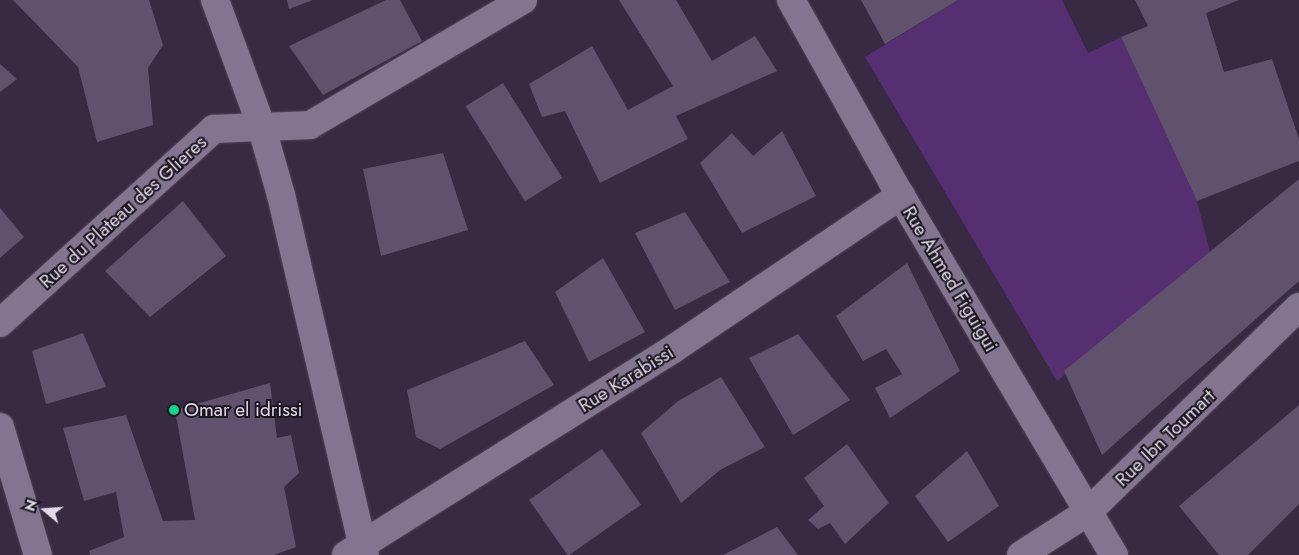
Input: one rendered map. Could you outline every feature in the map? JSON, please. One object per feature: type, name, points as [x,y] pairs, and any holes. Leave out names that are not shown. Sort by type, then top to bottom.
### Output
[{"type":"street","points":[[215,0],[261,125],[358,551]]},
{"type":"street","name":"Rue du Plateau des Glieres","points":[[0,323],[214,129],[261,125],[310,125],[523,0]]},
{"type":"street","name":"Rue Ahmed Figuigui","points":[[791,0],[901,195],[1114,555]]},
{"type":"street","name":"Rue Karabissi","points":[[358,551],[673,349],[901,195]]},
{"type":"street","name":"Rue Ibn Toumart","points":[[1021,555],[1088,512],[1299,307]]},
{"type":"street","points":[[0,427],[38,555]]},
{"type":"shaded area","points":[[958,0],[1062,0],[1088,53],[1121,37],[1197,201],[1210,252],[1057,381],[865,57]]},
{"type":"building","points":[[13,0],[149,0],[163,45],[148,68],[153,125],[97,142],[78,67]]},
{"type":"building","points":[[287,0],[313,0],[289,9]]},
{"type":"building","points":[[386,0],[400,0],[422,41],[323,95],[289,46]]},
{"type":"building","points":[[619,0],[676,0],[712,61],[755,36],[777,71],[676,116],[688,139],[600,183],[565,111],[542,117],[529,84],[592,46],[628,110],[673,86]]},
{"type":"building","points":[[861,0],[958,0],[885,44]]},
{"type":"building","points":[[1135,0],[1239,0],[1206,13],[1224,72],[1272,59],[1299,139],[1299,161],[1197,201],[1121,37],[1148,26]]},
{"type":"building","points":[[0,64],[17,79],[0,92]]},
{"type":"building","points":[[503,83],[562,178],[525,201],[466,106]]},
{"type":"building","points":[[782,131],[816,196],[742,233],[700,163],[732,133],[753,156]]},
{"type":"building","points":[[443,153],[468,230],[381,256],[363,169]]},
{"type":"building","points":[[1299,179],[1299,281],[1102,455],[1064,371]]},
{"type":"building","points":[[183,201],[226,256],[150,317],[105,271]]},
{"type":"building","points":[[0,208],[24,237],[0,258]]},
{"type":"building","points":[[685,212],[730,282],[675,310],[635,233]]},
{"type":"building","points":[[603,258],[645,332],[589,362],[555,292]]},
{"type":"building","points":[[907,263],[960,371],[890,418],[875,388],[902,374],[886,349],[863,361],[836,316]]},
{"type":"building","points":[[83,333],[106,387],[46,404],[32,351]]},
{"type":"building","points":[[798,334],[850,400],[793,435],[749,358]]},
{"type":"building","points":[[525,341],[554,385],[440,449],[416,437],[407,390]]},
{"type":"building","points":[[721,377],[765,447],[720,470],[681,503],[641,433],[678,401]]},
{"type":"building","points":[[270,383],[277,438],[291,435],[299,473],[284,487],[296,547],[274,555],[90,555],[89,551],[124,537],[116,492],[84,501],[63,428],[126,415],[163,521],[195,520],[175,410]]},
{"type":"building","points":[[1299,405],[1299,504],[1248,555],[1219,555],[1179,506]]},
{"type":"building","points":[[847,444],[889,503],[845,544],[830,523],[818,529],[808,520],[824,506],[804,478]]},
{"type":"building","points":[[602,449],[641,505],[568,555],[529,500]]},
{"type":"building","points":[[967,451],[999,506],[948,542],[915,496]]},
{"type":"building","points":[[777,527],[798,555],[723,555]]},
{"type":"place","name":"Omar el idrissi","points":[[174,410]]}]
